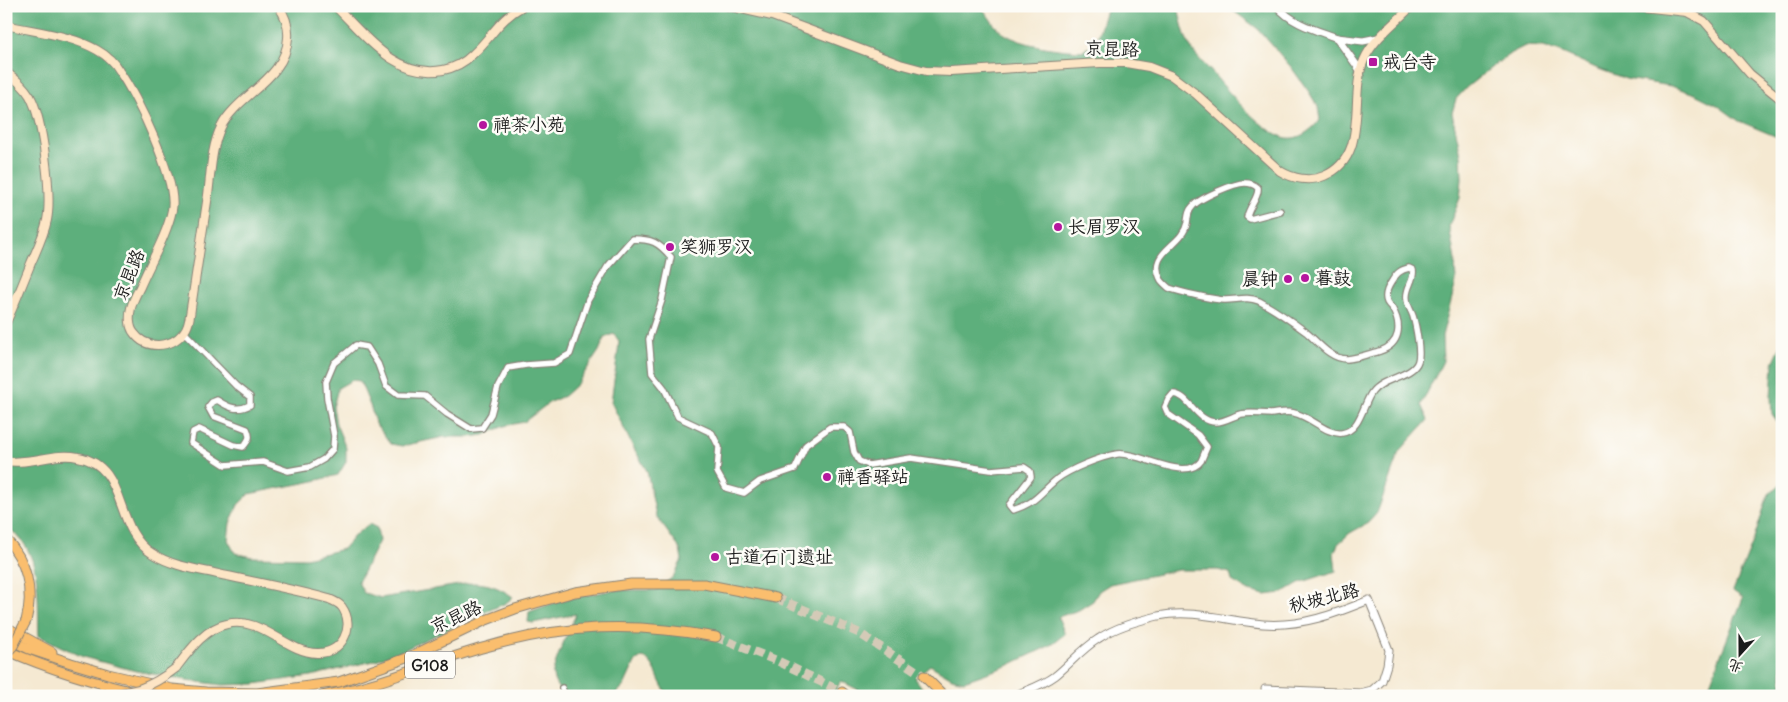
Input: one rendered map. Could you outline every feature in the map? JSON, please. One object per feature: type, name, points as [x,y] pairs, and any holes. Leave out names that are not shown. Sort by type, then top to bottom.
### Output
[{"type":"highway","points":[[6,539],[19,556],[27,575],[30,595],[24,620],[13,646],[6,652]]},
{"type":"highway","points":[[6,547],[15,560],[22,576],[24,595],[24,620],[6,646]]},
{"type":"highway","name":"京昆路","points":[[6,638],[30,649],[72,663],[108,674],[172,689],[257,693],[339,682],[406,658],[486,620],[515,609],[575,592],[631,584],[704,584],[776,598]]},
{"type":"highway","points":[[6,627],[72,663]]},
{"type":"highway","name":"京昆路","points":[[322,696],[350,691],[485,647],[539,634],[590,627],[642,627],[716,637]]},
{"type":"highway","points":[[6,652],[100,685],[151,696]]},
{"type":"highway","points":[[924,676],[944,696]]},
{"type":"main road","points":[[184,332],[192,308],[212,159],[218,136],[221,127],[234,109],[273,73],[285,55],[289,32],[286,20],[278,6]]},
{"type":"main road","points":[[335,6],[395,62],[423,72],[446,69],[464,62],[481,46],[506,16],[523,6]]},
{"type":"main road","name":"京昆路","points":[[728,6],[772,16],[900,64],[926,71],[952,72],[1100,62],[1126,63],[1149,67],[1172,76],[1183,84],[1271,164],[1287,175],[1299,179],[1321,177],[1338,168],[1346,160],[1354,138],[1360,70],[1368,51],[1378,38],[1412,6]]},
{"type":"main road","points":[[1633,6],[1687,12],[1704,21],[1750,74],[1782,100]]},
{"type":"main road","name":"京昆路","points":[[6,25],[68,39],[98,51],[112,62],[130,88],[169,177],[174,202],[169,222],[131,308],[131,326],[139,338],[154,345],[162,346],[177,340],[184,332]]},
{"type":"main road","points":[[6,72],[24,86],[36,110],[41,131],[49,206],[43,234],[6,323]]},
{"type":"main road","points":[[6,461],[28,462],[66,455],[87,459],[107,474],[113,483],[132,534],[152,554],[181,565],[329,599],[340,605],[346,614],[348,626],[346,637],[338,647],[327,652],[316,653],[306,650],[253,625],[226,624],[204,635],[176,668],[159,681],[145,687],[102,696]]},
{"type":"street","points":[[1277,6],[1284,14],[1296,22],[1337,38],[1363,41],[1378,38]]},
{"type":"street","points":[[1337,38],[1360,70]]},
{"type":"street","points":[[184,332],[236,386],[250,397],[250,405],[242,409],[227,406],[217,400],[208,407],[212,416],[248,429],[249,439],[243,447],[233,445],[199,429],[193,432],[191,443],[225,465],[263,462],[288,471],[310,467],[324,459],[333,449],[334,436],[326,382],[334,363],[356,345],[367,347],[378,364],[386,386],[398,395],[424,396],[447,414],[471,429],[482,428],[491,414],[498,387],[508,368],[554,363],[570,354],[588,300],[608,266],[632,239],[645,239],[660,244],[671,257],[662,300],[650,339],[652,373],[664,388],[678,417],[712,433],[719,447],[717,472],[726,488],[744,493],[760,481],[795,469],[806,445],[830,426],[844,427],[850,432],[854,452],[859,461],[869,465],[912,458],[991,470],[1024,467],[1030,471],[1031,477],[1009,505],[1013,510],[1030,504],[1057,479],[1074,468],[1118,454],[1138,457],[1173,468],[1190,469],[1200,462],[1207,447],[1198,435],[1168,414],[1165,407],[1173,394],[1181,396],[1197,413],[1215,422],[1240,414],[1292,412],[1302,415],[1336,433],[1344,433],[1353,428],[1372,392],[1381,384],[1416,367],[1418,350],[1414,318],[1406,296],[1414,275],[1413,270],[1409,268],[1402,269],[1396,274],[1388,287],[1386,295],[1387,302],[1392,308],[1398,323],[1398,334],[1395,342],[1381,351],[1347,359],[1327,351],[1304,331],[1258,301],[1248,298],[1222,300],[1206,297],[1169,288],[1160,279],[1159,258],[1185,231],[1188,213],[1192,206],[1198,202],[1237,184],[1254,184],[1258,188],[1258,192],[1247,217],[1250,220],[1280,211]]},
{"type":"street","name":"秋坡北路","points":[[1014,696],[1053,678],[1098,638],[1140,621],[1170,614],[1186,614],[1278,624],[1314,620],[1335,614],[1369,600],[1389,650],[1387,666],[1382,681],[1372,690],[1360,693],[1265,690]]},
{"type":"street","points":[[562,688],[565,696]]},
{"type":"green space","points":[[6,6],[980,6],[996,27],[1003,33],[1020,41],[1063,50],[1083,51],[1096,42],[1107,6],[1178,6],[1189,45],[1196,55],[1234,98],[1263,126],[1283,137],[1294,138],[1304,134],[1320,120],[1318,107],[1291,67],[1258,29],[1227,6],[1782,6],[1782,139],[1739,121],[1717,105],[1695,94],[1671,86],[1626,79],[1558,51],[1543,47],[1525,46],[1511,53],[1467,87],[1456,99],[1452,113],[1461,155],[1462,179],[1460,198],[1449,226],[1455,260],[1456,282],[1442,336],[1443,361],[1421,405],[1428,420],[1399,452],[1377,513],[1368,523],[1350,533],[1338,544],[1334,553],[1336,571],[1299,583],[1282,593],[1265,595],[1249,591],[1232,581],[1230,573],[1218,570],[1178,570],[1110,584],[1099,591],[1093,601],[1079,610],[1058,617],[1065,634],[1049,646],[1007,666],[964,681],[952,678],[930,665],[915,678],[928,696],[870,696],[841,681],[832,696],[671,696],[666,692],[652,665],[643,657],[635,662],[624,686],[615,695],[565,696],[555,681],[553,671],[576,614],[533,623],[528,622],[529,612],[562,600],[613,590],[656,590],[673,577],[682,560],[680,549],[656,516],[647,471],[611,402],[619,341],[614,334],[605,337],[599,351],[577,384],[564,396],[550,402],[524,422],[504,426],[484,435],[444,437],[402,446],[391,444],[375,423],[360,381],[352,380],[338,388],[333,407],[336,424],[346,448],[346,462],[338,475],[249,494],[238,505],[230,523],[228,540],[235,553],[252,557],[306,558],[343,549],[356,534],[369,524],[377,528],[379,541],[358,582],[364,593],[381,598],[471,583],[493,586],[513,597],[506,603],[404,650],[373,661],[311,676],[254,684],[222,685],[136,671],[83,657],[39,636],[38,591],[33,561],[27,548],[18,536],[6,527]]},
{"type":"green space","points":[[1782,343],[1782,428],[1772,414],[1771,397],[1773,363]]},
{"type":"green space","points":[[1782,483],[1782,696],[1705,696],[1743,598],[1733,591],[1754,539],[1768,495]]},
{"type":"tunnel","points":[[776,598],[859,633],[924,676]]},
{"type":"tunnel","points":[[716,637],[778,661],[842,692]]},
{"type":"place","name":"戒台寺","points":[[1373,62]]},
{"type":"place","name":"禅茶小苑","points":[[483,125]]},
{"type":"place","name":"长眉罗汉","points":[[1058,227]]},
{"type":"place","name":"笑狮罗汉","points":[[670,247]]},
{"type":"place","name":"暮鼓","points":[[1305,278]]},
{"type":"place","name":"晨钟","points":[[1288,279]]},
{"type":"place","name":"禅香驿站","points":[[827,477]]},
{"type":"place","name":"古道石门遗址","points":[[715,557]]}]
